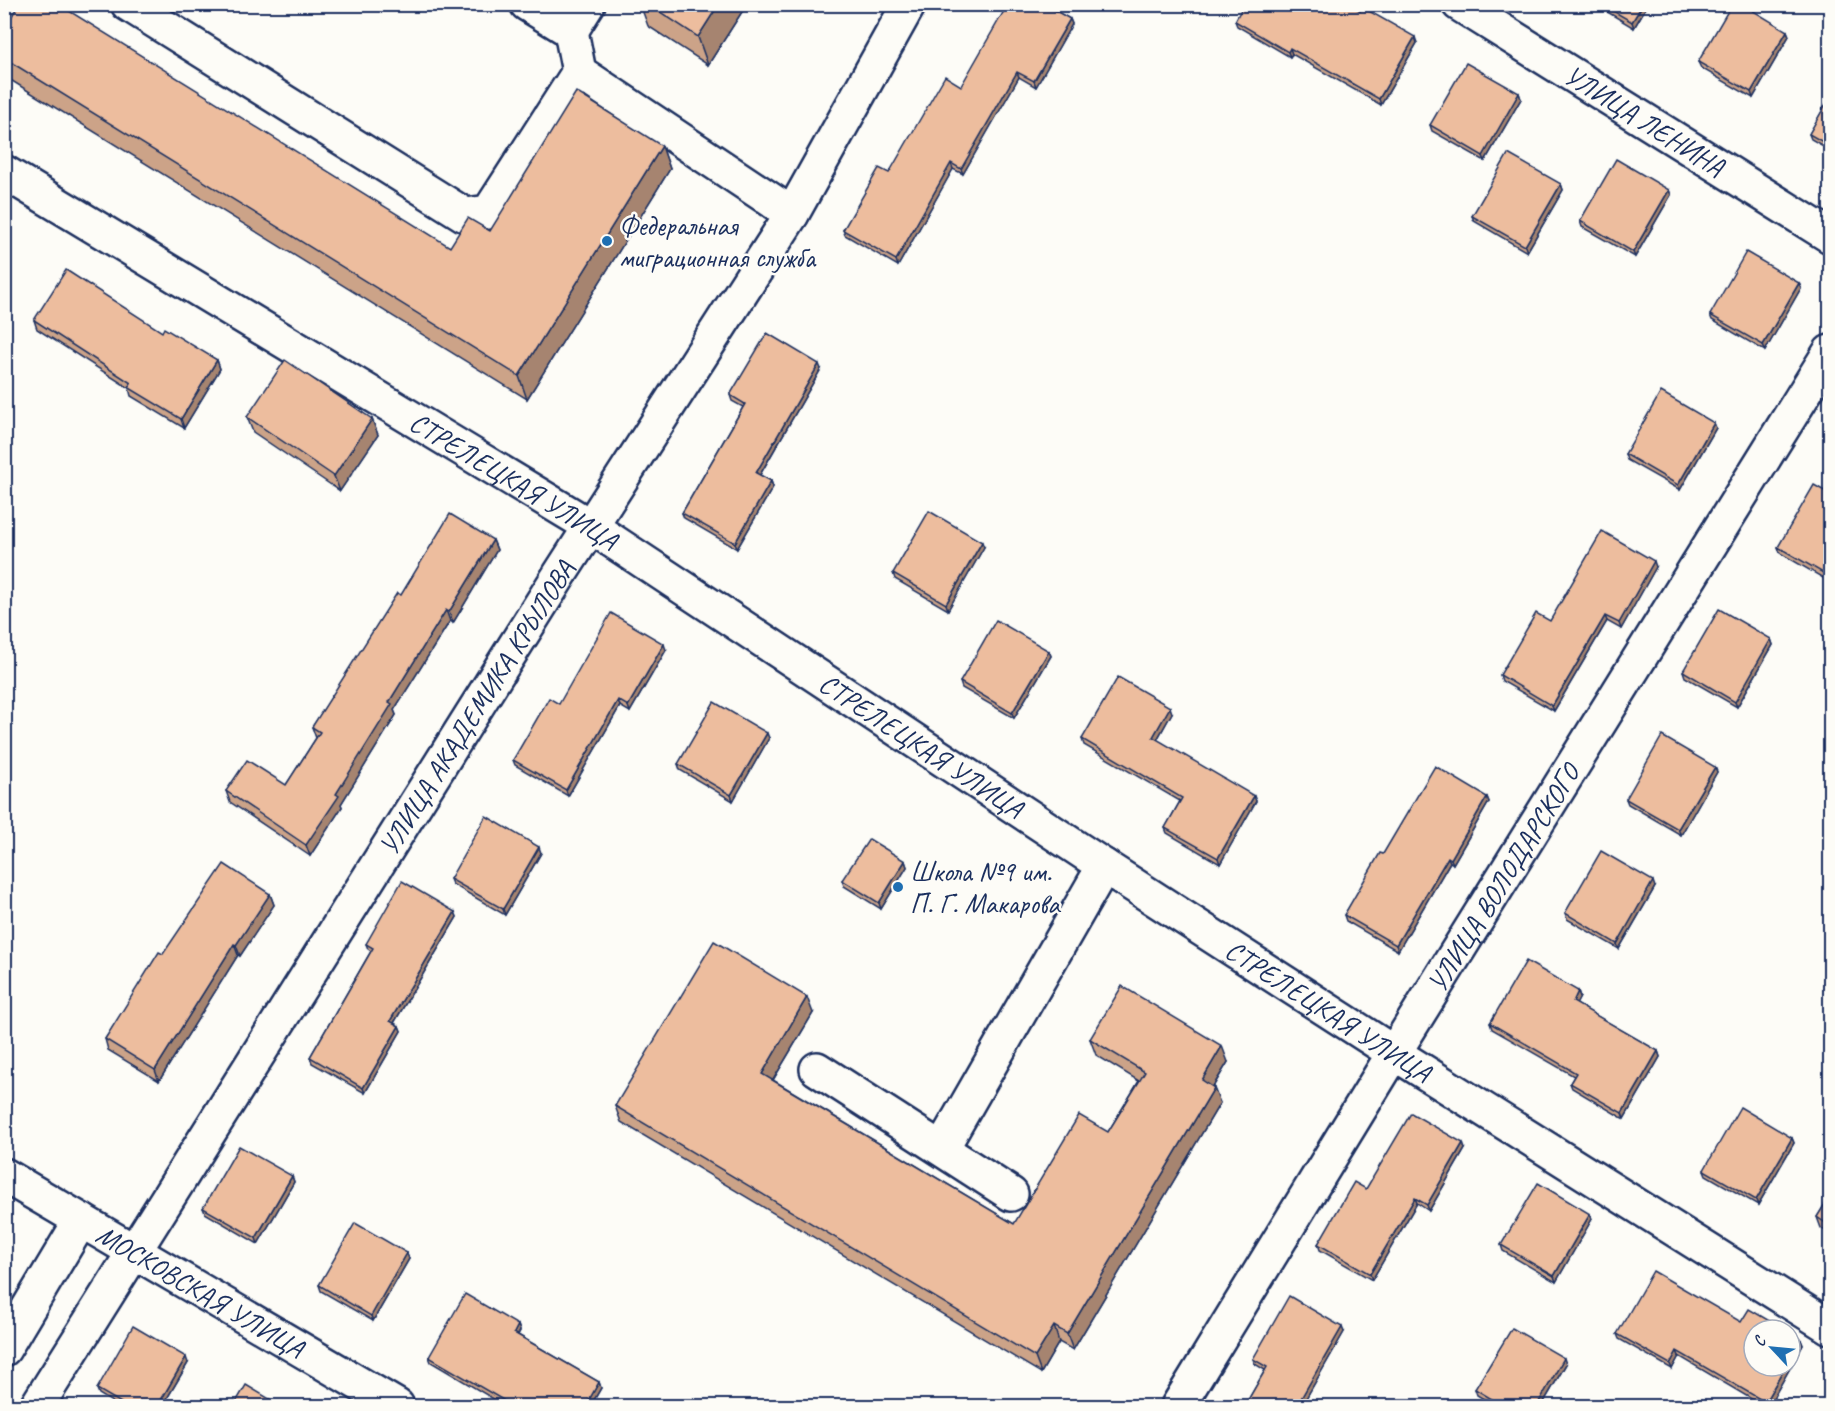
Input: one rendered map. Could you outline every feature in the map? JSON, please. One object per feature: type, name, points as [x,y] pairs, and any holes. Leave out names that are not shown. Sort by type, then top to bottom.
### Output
[{"type":"street","points":[[4,22],[16,4]]},
{"type":"street","points":[[128,4],[465,215],[489,212],[579,72],[571,31],[588,4]]},
{"type":"street","points":[[527,4],[571,31]]},
{"type":"street","name":"УЛИЦА АКАДЕМИКА КРЫЛОВА","points":[[37,1407],[590,526],[792,214],[909,4]]},
{"type":"street","name":"УЛИЦА ЛЕНИНА","points":[[1459,4],[1830,236]]},
{"type":"street","points":[[579,72],[792,214]]},
{"type":"street","name":"СТРЕЛЕЦКАЯ УЛИЦА","points":[[4,172],[590,526],[1104,866],[1394,1053],[1830,1327]]},
{"type":"street","name":"УЛИЦА ВОЛОДАРСКОГО","points":[[1178,1407],[1394,1053],[1830,352]]},
{"type":"street","points":[[942,1148],[1104,866]]},
{"type":"street","points":[[817,1069],[1011,1194]]},
{"type":"street","name":"МОСКОВСКАЯ УЛИЦА","points":[[4,1175],[135,1250],[397,1407]]},
{"type":"street","points":[[4,1349],[81,1220]]},
{"type":"building","points":[[19,4],[58,4],[450,247],[468,218],[490,231],[576,92],[662,146],[519,376],[4,58],[4,29]]},
{"type":"building","points":[[648,4],[719,4],[698,37]]},
{"type":"building","points":[[1008,4],[1054,4],[1052,9],[1070,19],[1034,81],[1017,72],[961,169],[951,163],[896,260],[843,230],[879,168],[889,173],[945,76],[961,86]]},
{"type":"building","points":[[1244,4],[1350,4],[1360,11],[1362,7],[1415,37],[1379,99],[1290,48],[1288,52],[1235,21]]},
{"type":"building","points":[[1601,4],[1643,4],[1632,22]]},
{"type":"building","points":[[1732,4],[1742,4],[1787,31],[1751,92],[1698,62]]},
{"type":"building","points":[[1466,63],[1519,93],[1483,156],[1430,125]]},
{"type":"building","points":[[1830,97],[1830,146],[1809,134]]},
{"type":"building","points":[[1508,154],[1561,184],[1525,246],[1472,216]]},
{"type":"building","points":[[1616,159],[1669,190],[1633,252],[1580,221]]},
{"type":"building","points":[[1746,252],[1799,283],[1763,345],[1710,315]]},
{"type":"building","points":[[66,270],[162,332],[164,328],[217,360],[181,419],[128,387],[131,383],[34,320]]},
{"type":"building","points":[[767,333],[819,364],[756,473],[771,481],[735,543],[682,513],[745,404],[730,395]]},
{"type":"building","points":[[285,360],[372,419],[334,476],[247,417]]},
{"type":"building","points":[[1661,392],[1714,423],[1678,485],[1625,454]]},
{"type":"building","points":[[1814,485],[1830,494],[1830,577],[1778,547]]},
{"type":"building","points":[[929,511],[982,542],[946,604],[893,573]]},
{"type":"building","points":[[450,514],[493,540],[449,612],[446,610],[389,702],[392,704],[336,794],[339,796],[306,845],[226,791],[247,760],[286,785],[320,732],[312,727],[397,593],[401,595]]},
{"type":"building","points":[[1602,531],[1654,561],[1619,623],[1605,616],[1552,706],[1500,675],[1536,613],[1550,621]]},
{"type":"building","points":[[1719,609],[1771,639],[1735,702],[1683,671]]},
{"type":"building","points":[[611,613],[664,644],[628,706],[618,700],[566,790],[513,760],[549,698],[559,704]]},
{"type":"building","points":[[996,620],[1049,651],[1012,713],[960,682]]},
{"type":"building","points":[[1118,677],[1170,707],[1153,737],[1254,796],[1218,858],[1165,828],[1182,798],[1082,739]]},
{"type":"building","points":[[714,702],[767,733],[731,795],[678,764]]},
{"type":"building","points":[[1662,736],[1715,767],[1678,829],[1626,799]]},
{"type":"building","points":[[1435,766],[1487,797],[1451,859],[1448,857],[1396,945],[1344,915]]},
{"type":"building","points":[[486,816],[539,847],[503,909],[450,879]]},
{"type":"building","points":[[869,839],[905,861],[879,903],[842,880]]},
{"type":"building","points":[[1601,851],[1653,881],[1617,944],[1565,913]]},
{"type":"building","points":[[224,864],[270,894],[236,945],[234,944],[155,1070],[105,1039],[159,952],[163,954]]},
{"type":"building","points":[[402,881],[455,912],[390,1021],[399,1026],[363,1088],[310,1057],[373,948],[366,944]]},
{"type":"building","points":[[714,941],[807,997],[762,1074],[1014,1224],[1079,1115],[1108,1132],[1145,1072],[1090,1039],[1122,986],[1222,1046],[1202,1080],[1214,1088],[1067,1334],[1054,1326],[1035,1357],[615,1106]]},
{"type":"building","points":[[1526,961],[1578,991],[1573,1002],[1658,1051],[1622,1113],[1570,1083],[1576,1073],[1490,1023]]},
{"type":"building","points":[[1740,1107],[1792,1138],[1756,1200],[1704,1170]]},
{"type":"building","points":[[1411,1113],[1463,1143],[1427,1205],[1415,1198],[1370,1274],[1318,1244],[1354,1182],[1366,1189]]},
{"type":"building","points":[[239,1146],[292,1176],[256,1238],[203,1208]]},
{"type":"building","points":[[1538,1183],[1590,1214],[1554,1276],[1501,1245]]},
{"type":"building","points":[[1830,1196],[1830,1226],[1817,1217]]},
{"type":"building","points":[[355,1223],[407,1253],[371,1316],[319,1285]]},
{"type":"building","points":[[1653,1271],[1741,1322],[1742,1320],[1742,1378],[1779,1378],[1765,1402],[1677,1351],[1670,1364],[1617,1334]]},
{"type":"building","points":[[465,1294],[518,1325],[514,1333],[599,1382],[585,1407],[515,1407],[429,1357]]},
{"type":"building","points":[[1289,1296],[1342,1327],[1296,1407],[1244,1407],[1267,1367],[1253,1359]]},
{"type":"building","points":[[1749,1309],[1764,1318],[1743,1318]]},
{"type":"building","points":[[133,1326],[186,1357],[157,1407],[128,1407],[97,1389]]},
{"type":"building","points":[[1512,1328],[1564,1358],[1536,1407],[1505,1407],[1475,1389]]},
{"type":"building","points":[[246,1385],[283,1407],[233,1407]]},
{"type":"place","name":"Федеральная миграционная служба","points":[[607,241]]},
{"type":"place","name":"Школа №9 им. П. Г. Макарова","points":[[898,887]]}]
